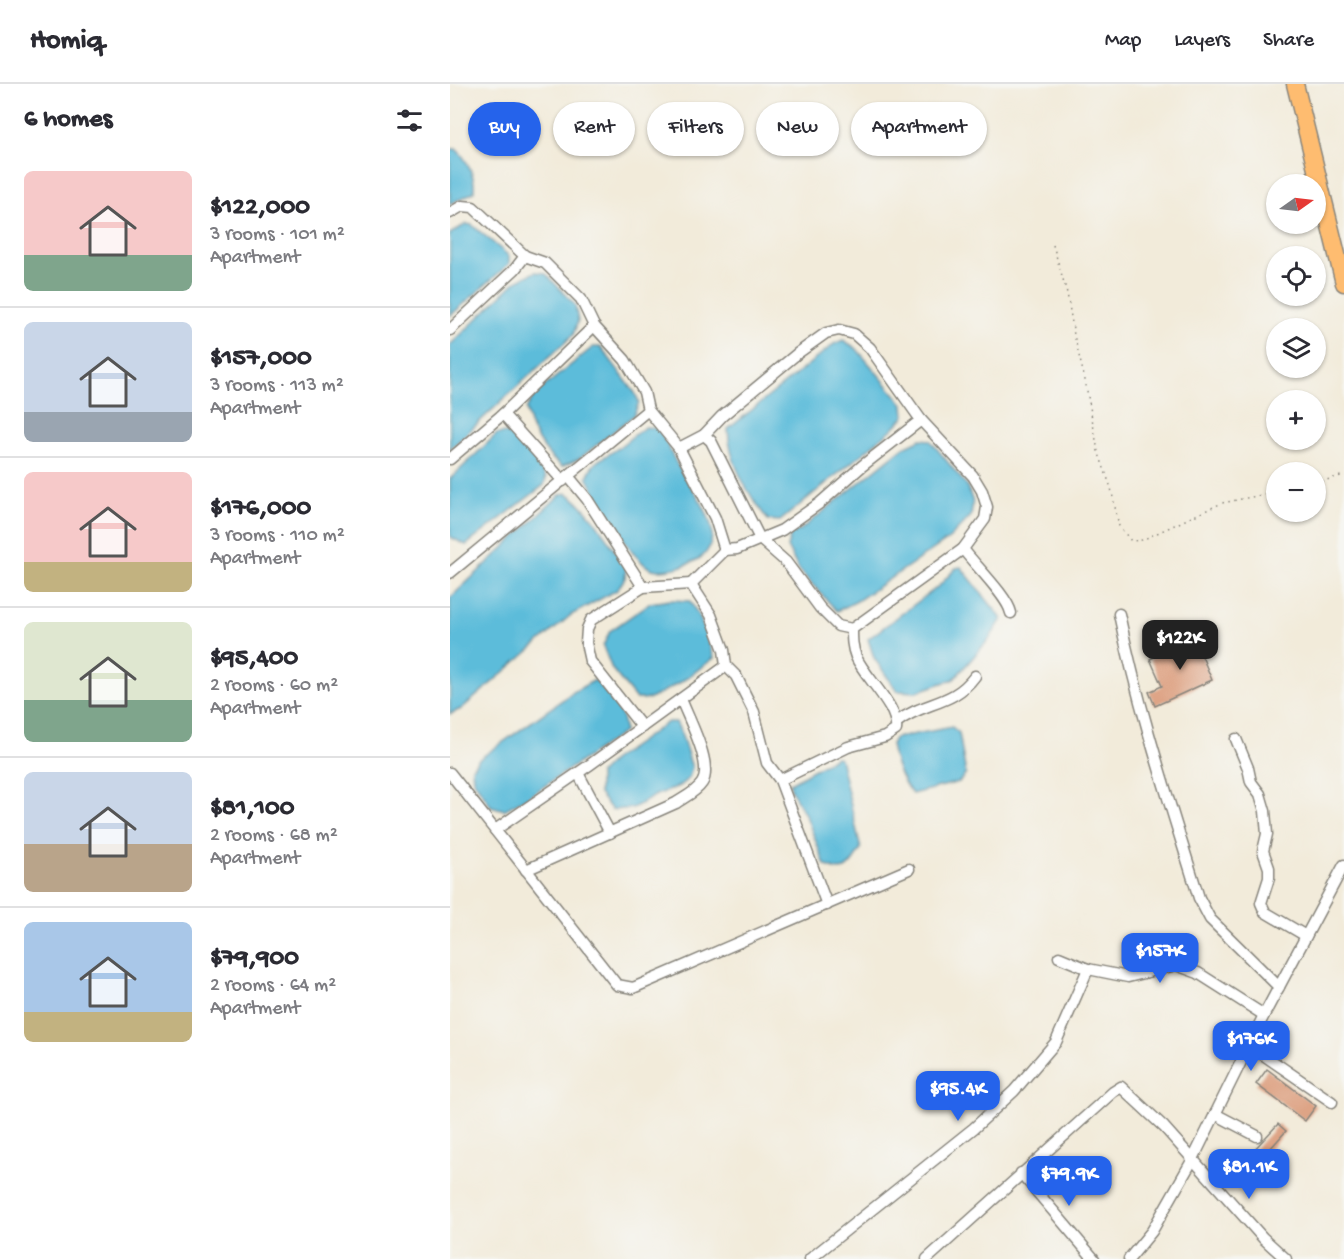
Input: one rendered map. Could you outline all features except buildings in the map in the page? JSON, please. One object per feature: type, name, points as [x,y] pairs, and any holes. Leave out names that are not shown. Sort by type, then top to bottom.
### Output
[{"type":"highway","points":[[1295,84],[1344,283]]},
{"type":"street","points":[[450,213],[462,206],[473,207],[525,256],[545,263],[581,299],[594,326],[624,360],[644,392],[648,411],[679,447],[715,518],[725,550]]},
{"type":"street","points":[[450,330],[515,269],[525,256]]},
{"type":"street","points":[[450,459],[503,414],[594,326]]},
{"type":"street","points":[[679,447],[704,435],[722,416],[798,353],[826,333],[839,330],[854,334],[870,348],[921,420],[973,476],[982,490],[987,507],[985,519],[963,549],[852,629],[838,626],[820,608],[786,562],[760,539],[711,441],[704,435]]},
{"type":"street","points":[[450,573],[648,411]]},
{"type":"street","points":[[503,414],[587,499],[643,587]]},
{"type":"street","points":[[642,727],[590,661],[586,643],[587,629],[591,620],[643,587],[691,584],[725,550],[737,549],[782,530],[820,503],[862,466],[921,420]]},
{"type":"street","points":[[963,549],[1010,606],[1011,612]]},
{"type":"street","points":[[691,584],[711,615],[724,650],[726,666],[735,676],[754,712],[767,763],[780,780],[827,905]]},
{"type":"street","points":[[1119,614],[1144,717],[1199,898],[1210,919],[1279,987]]},
{"type":"street","points":[[780,780],[848,747],[885,737],[896,730],[897,722],[894,714],[856,657],[852,644],[852,629]]},
{"type":"street","points":[[495,830],[579,773],[726,666]]},
{"type":"street","points":[[897,722],[910,712],[950,698],[966,688],[975,676]]},
{"type":"street","points":[[526,870],[676,803],[696,791],[703,782],[706,769],[681,699]]},
{"type":"street","points":[[1236,739],[1251,782],[1260,794],[1265,811],[1267,834],[1263,851],[1269,868],[1269,878],[1261,903],[1262,908],[1306,936]]},
{"type":"street","points":[[450,773],[617,985],[633,988],[909,869]]},
{"type":"street","points":[[579,773],[610,833]]},
{"type":"street","points":[[1129,1259],[1152,1231],[1193,1159],[1264,1015],[1344,865]]},
{"type":"street","points":[[1059,957],[1088,969],[1128,977],[1176,965],[1198,973],[1264,1015]]},
{"type":"street","points":[[810,1259],[974,1128],[1014,1091],[1056,1042],[1088,969]]},
{"type":"street","points":[[1249,1045],[1332,1102]]},
{"type":"street","points":[[927,1259],[1021,1173],[1121,1087],[1164,1127],[1263,1238],[1286,1259]]},
{"type":"street","points":[[1215,1114],[1257,1136]]},
{"type":"street","points":[[1021,1173],[1094,1259]]},
{"type":"path","points":[[1053,245],[1067,293],[1098,451],[1111,488],[1119,526],[1125,535],[1131,542],[1142,540],[1222,503],[1266,494]]},
{"type":"path","points":[[1326,480],[1344,476]]},
{"type":"water","points":[[450,149],[456,149],[464,158],[472,174],[474,192],[450,204]]},
{"type":"water","points":[[466,224],[472,225],[509,256],[509,264],[450,316],[450,234]]},
{"type":"water","points":[[535,272],[545,273],[575,305],[578,321],[573,335],[450,449],[450,345],[516,281]]},
{"type":"water","points":[[843,340],[856,348],[904,405],[905,416],[890,431],[780,521],[768,520],[753,500],[741,478],[732,454],[728,429],[834,344]]},
{"type":"water","points":[[593,347],[601,347],[635,393],[639,402],[634,415],[579,459],[562,467],[539,441],[526,409],[535,394]]},
{"type":"water","points":[[645,427],[657,428],[661,433],[705,510],[712,530],[706,552],[700,558],[677,568],[658,570],[644,564],[616,528],[587,477],[596,462]]},
{"type":"water","points":[[507,433],[538,465],[546,478],[544,485],[466,545],[450,535],[450,479],[497,434]]},
{"type":"water","points":[[921,439],[930,440],[967,486],[973,502],[971,516],[950,538],[857,601],[837,611],[799,570],[787,547],[791,534],[800,530],[904,447]]},
{"type":"water","points":[[566,493],[582,506],[599,527],[626,567],[625,578],[617,590],[571,615],[461,709],[450,714],[450,598],[560,495]]},
{"type":"water","points":[[961,567],[1002,619],[990,638],[954,679],[916,692],[897,691],[874,658],[868,639],[939,586],[956,568]]},
{"type":"water","points":[[670,600],[690,601],[700,618],[714,658],[681,682],[650,699],[636,699],[612,669],[603,646],[610,631],[650,603]]},
{"type":"water","points":[[595,680],[619,710],[624,732],[528,797],[504,810],[491,806],[473,779],[472,768],[478,760],[575,691]]},
{"type":"water","points":[[668,722],[676,722],[681,733],[692,767],[689,778],[679,786],[656,795],[633,808],[612,810],[599,794],[599,774],[612,761]]},
{"type":"water","points":[[952,727],[959,733],[966,774],[959,782],[912,794],[898,770],[891,744],[895,738]]},
{"type":"water","points":[[836,757],[840,758],[861,849],[847,868],[838,870],[825,865],[806,816],[791,790],[790,783]]}]
